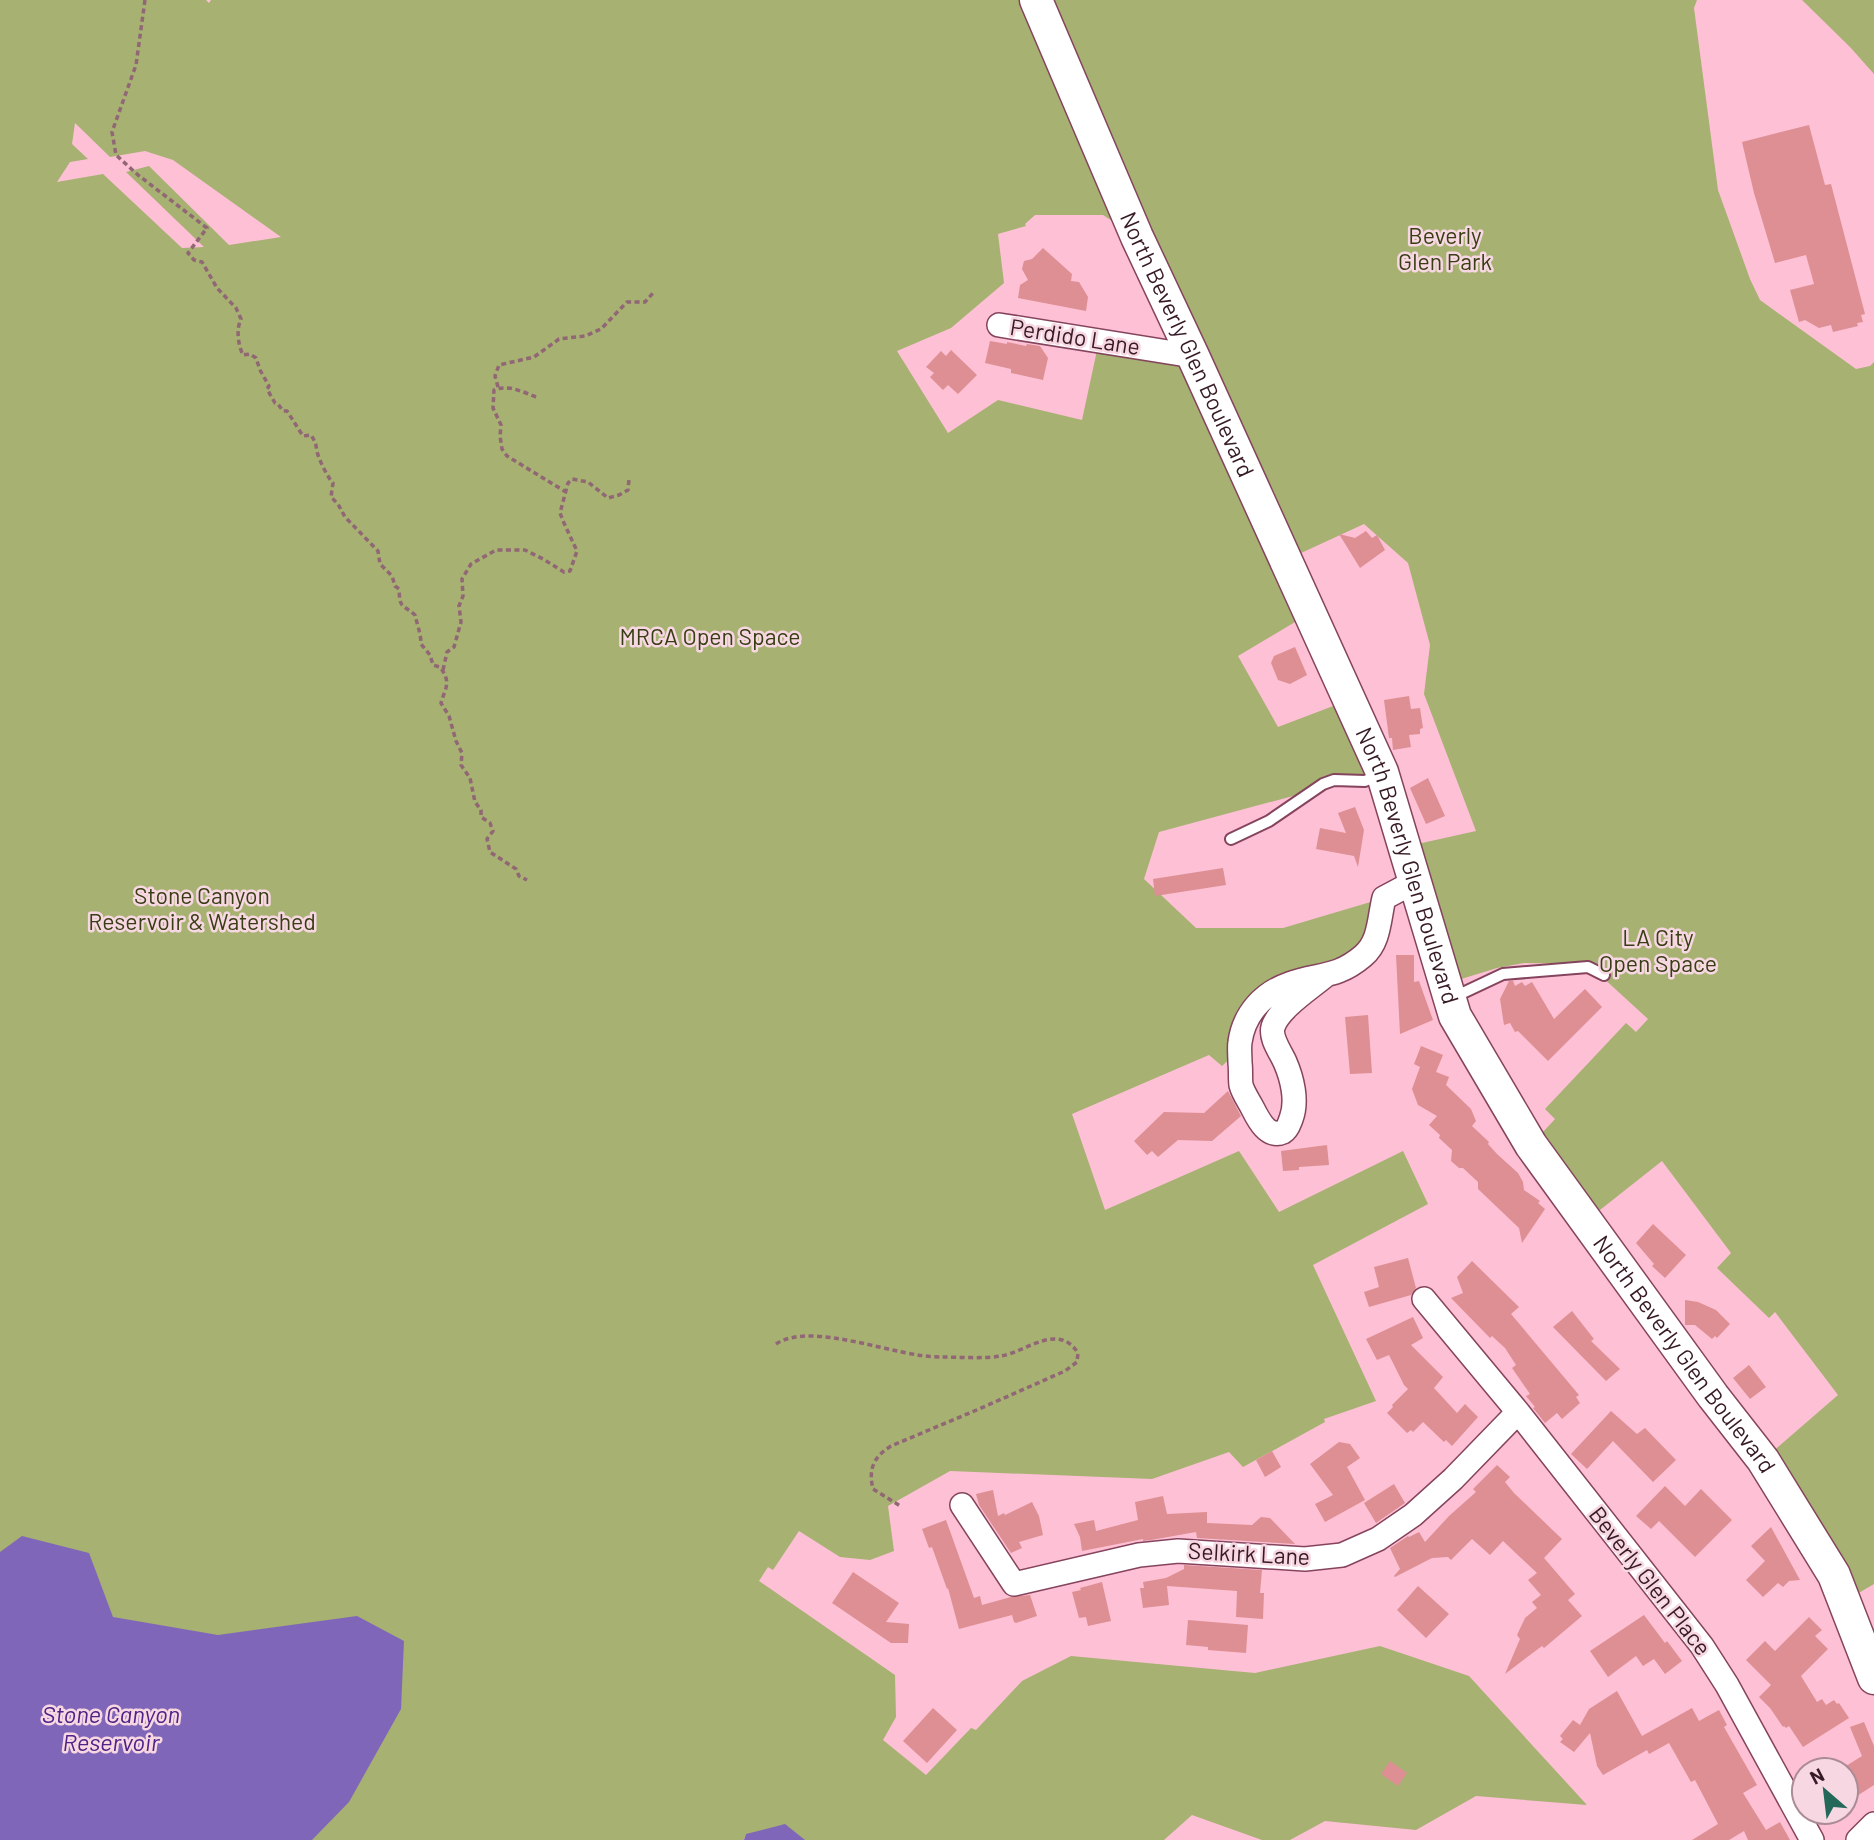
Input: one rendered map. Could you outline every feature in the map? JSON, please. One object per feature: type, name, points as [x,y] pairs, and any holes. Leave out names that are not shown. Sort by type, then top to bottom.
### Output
[{"type":"main road","name":"North Beverly Glen Boulevard","points":[[1037,0],[1137,237],[1382,772],[1455,1016],[1531,1145],[1713,1396],[1763,1460],[1835,1576],[1874,1678]]},
{"type":"street","name":"Perdido Lane","points":[[999,325],[1193,356]]},
{"type":"street","points":[[1326,975],[1288,1006],[1273,1027],[1272,1035],[1287,1065],[1294,1093],[1294,1111],[1287,1128],[1275,1134],[1264,1127],[1256,1117],[1241,1085],[1240,1042],[1248,1013],[1266,996],[1289,984],[1326,975],[1339,972],[1364,955],[1377,939],[1384,898],[1414,882]]},
{"type":"street","name":"Beverly Glen Place","points":[[1424,1299],[1518,1412],[1702,1646],[1727,1685],[1812,1840]]},
{"type":"street","name":"Selkirk Lane","points":[[961,1505],[1014,1584],[1139,1555],[1178,1551],[1305,1559],[1342,1555],[1378,1539],[1413,1515],[1453,1479],[1518,1412]]},
{"type":"street","points":[[1858,1840],[1874,1824]]},
{"type":"lane","points":[[1231,839],[1269,821],[1323,784],[1334,780],[1364,781],[1382,772]]},
{"type":"lane","points":[[1450,999],[1503,974],[1587,967],[1604,975]]},
{"type":"path","points":[[145,0],[136,65],[112,132],[116,155],[207,228],[188,253],[194,260],[202,262],[217,288],[236,308],[242,319],[238,325],[243,355],[250,354],[256,358],[275,403],[283,411],[287,411],[303,436],[311,435],[317,444],[326,475],[333,482],[331,497],[345,517],[378,551],[380,564],[392,576],[394,586],[399,589],[398,600],[415,615],[421,644],[430,655],[433,666],[440,667],[448,681],[441,703],[449,716],[462,753],[461,765],[470,778],[481,817],[491,823],[493,831],[487,839],[490,852],[516,869],[519,876],[527,880]]},
{"type":"path","points":[[498,387],[495,376],[499,365],[534,357],[559,339],[586,336],[601,329],[627,302],[645,302],[653,293]]},
{"type":"path","points":[[536,397],[511,388],[498,387],[494,390],[493,408],[501,425],[502,449],[508,456],[566,492]]},
{"type":"path","points":[[443,670],[447,652],[454,647],[461,622],[461,579],[471,564],[496,550],[525,550],[564,572],[570,571],[577,551],[560,513],[568,482],[589,482],[608,498],[628,490],[629,479]]},
{"type":"path","points":[[776,1344],[799,1336],[825,1338],[934,1358],[1001,1356],[1048,1339],[1063,1339],[1079,1353],[1077,1362],[1065,1371],[891,1446],[879,1454],[870,1476],[873,1489],[902,1507]]},
{"type":"green space","points":[[0,0],[206,0],[209,3],[211,0],[1697,0],[1694,8],[1718,190],[1760,300],[1856,369],[1870,366],[1874,362],[1874,1584],[1845,1601],[1763,1460],[1838,1395],[1775,1312],[1769,1318],[1717,1268],[1731,1253],[1662,1161],[1586,1221],[1531,1145],[1555,1119],[1545,1109],[1626,1023],[1636,1032],[1648,1019],[1588,964],[1524,963],[1497,968],[1445,984],[1404,847],[1476,831],[1424,694],[1430,645],[1408,563],[1364,524],[1286,560],[1310,613],[1238,656],[1278,727],[1349,700],[1382,772],[1159,832],[1144,879],[1196,928],[1283,928],[1384,898],[1364,955],[1266,996],[1237,1052],[1222,1066],[1209,1055],[1072,1114],[1105,1210],[1239,1151],[1279,1212],[1403,1151],[1428,1204],[1313,1265],[1376,1401],[1324,1419],[1325,1422],[1243,1467],[1229,1452],[1152,1479],[950,1471],[888,1506],[894,1551],[870,1560],[840,1557],[799,1531],[773,1570],[768,1567],[759,1581],[895,1675],[896,1717],[883,1740],[926,1775],[971,1728],[976,1730],[1022,1681],[1071,1656],[1255,1673],[1380,1646],[1469,1676],[1587,1805],[1476,1796],[1416,1830],[1325,1821],[1290,1840],[1262,1840],[1192,1815],[1164,1840],[766,1840],[746,1834],[744,1840],[280,1840],[0,1699]],"holes":[[[75,123],[110,157],[145,151],[173,160],[281,237],[229,245],[149,166],[126,172],[204,247],[182,248],[103,174],[57,182],[70,162],[88,159],[72,144]],[[1035,215],[1103,215],[1137,237],[1192,356],[1099,341],[1082,420],[998,400],[948,433],[897,351],[951,328],[1004,283],[998,234],[1026,226]]]},
{"type":"green space","points":[[1802,0],[1874,0],[1874,74],[1850,47]]},
{"type":"water","name":"Stone Canyon Reservoir","points":[[22,1536],[89,1553],[113,1617],[218,1635],[357,1616],[404,1641],[401,1709],[349,1802],[312,1840],[0,1840],[0,1552]]},
{"type":"water","points":[[785,1824],[805,1840],[744,1840],[746,1834]]},
{"type":"building","points":[[1809,125],[1825,185],[1831,184],[1865,314],[1861,315],[1863,322],[1857,323],[1858,326],[1833,332],[1831,325],[1819,328],[1805,320],[1799,322],[1790,290],[1814,284],[1806,255],[1775,263],[1742,142]]},
{"type":"building","points":[[1043,248],[1072,274],[1071,281],[1079,282],[1088,297],[1086,311],[1018,298],[1020,285],[1028,280],[1022,269],[1024,261],[1032,259]]},
{"type":"building","points":[[990,341],[1040,346],[1048,358],[1043,380],[1011,373],[1011,369],[985,363]]},
{"type":"building","points":[[951,350],[977,375],[958,394],[948,385],[943,390],[930,377],[934,373],[926,367],[941,351],[946,356]]},
{"type":"building","points":[[1366,531],[1372,538],[1377,535],[1385,550],[1360,568],[1339,534],[1355,538]]},
{"type":"building","points":[[1295,647],[1307,675],[1290,684],[1278,680],[1271,663],[1274,656]]},
{"type":"building","points":[[1409,696],[1411,709],[1420,708],[1423,728],[1420,729],[1420,734],[1409,735],[1411,747],[1393,750],[1384,700]]},
{"type":"building","points":[[1428,778],[1445,816],[1426,824],[1410,788]]},
{"type":"building","points":[[1355,807],[1364,830],[1358,867],[1354,856],[1316,849],[1320,828],[1346,833],[1338,813]]},
{"type":"building","points":[[1223,868],[1226,885],[1155,896],[1153,879]]},
{"type":"building","points":[[1396,955],[1414,955],[1414,982],[1419,981],[1433,1020],[1400,1034]]},
{"type":"building","points":[[1509,981],[1513,981],[1515,986],[1522,982],[1525,986],[1532,982],[1554,1019],[1585,989],[1602,1007],[1548,1061],[1518,1031],[1515,1032],[1510,1023],[1504,1025],[1500,999]]},
{"type":"building","points":[[1368,1015],[1372,1073],[1350,1074],[1345,1017]]},
{"type":"building","points":[[1421,1046],[1443,1055],[1436,1072],[1449,1077],[1446,1085],[1471,1109],[1476,1121],[1472,1126],[1518,1173],[1524,1190],[1540,1201],[1538,1203],[1545,1209],[1522,1243],[1519,1228],[1478,1189],[1478,1182],[1451,1161],[1452,1150],[1429,1125],[1437,1116],[1418,1105],[1412,1089],[1420,1067],[1414,1064]]},
{"type":"building","points":[[1228,1091],[1241,1116],[1212,1141],[1178,1140],[1158,1157],[1152,1151],[1147,1155],[1134,1141],[1164,1112],[1204,1113]]},
{"type":"building","points":[[1327,1145],[1329,1165],[1283,1171],[1281,1151]]},
{"type":"building","points":[[1653,1224],[1686,1255],[1665,1278],[1652,1266],[1654,1264],[1636,1243]]},
{"type":"building","points":[[1408,1258],[1416,1288],[1411,1295],[1369,1307],[1364,1292],[1379,1287],[1374,1267]]},
{"type":"building","points":[[1472,1261],[1519,1307],[1511,1314],[1579,1395],[1576,1397],[1580,1403],[1562,1419],[1557,1413],[1545,1423],[1526,1396],[1530,1394],[1512,1368],[1516,1365],[1505,1348],[1492,1336],[1490,1338],[1451,1298],[1463,1293],[1457,1277]]},
{"type":"building","points":[[1685,1300],[1716,1310],[1730,1324],[1717,1338],[1715,1336],[1712,1339],[1695,1325],[1685,1325]]},
{"type":"building","points":[[1572,1311],[1594,1339],[1591,1341],[1620,1369],[1606,1381],[1553,1327]]},
{"type":"building","points":[[1413,1317],[1423,1338],[1411,1345],[1443,1377],[1434,1388],[1457,1413],[1465,1404],[1478,1417],[1452,1446],[1423,1422],[1413,1432],[1411,1430],[1407,1433],[1387,1413],[1408,1389],[1389,1355],[1377,1360],[1366,1339]]},
{"type":"building","points":[[1749,1365],[1766,1387],[1750,1399],[1733,1378]]},
{"type":"building","points":[[1611,1411],[1637,1434],[1645,1428],[1676,1460],[1653,1482],[1613,1441],[1587,1469],[1571,1454]]},
{"type":"building","points":[[1339,1442],[1350,1444],[1360,1458],[1347,1467],[1365,1500],[1325,1522],[1315,1504],[1333,1495],[1310,1464]]},
{"type":"building","points":[[1272,1451],[1281,1467],[1265,1477],[1256,1460]]},
{"type":"building","points":[[1497,1465],[1510,1477],[1505,1482],[1514,1493],[1562,1539],[1544,1558],[1575,1594],[1568,1600],[1582,1616],[1544,1648],[1542,1646],[1505,1674],[1520,1639],[1517,1635],[1525,1618],[1537,1608],[1532,1602],[1541,1595],[1528,1580],[1537,1573],[1503,1541],[1490,1555],[1472,1539],[1451,1560],[1448,1557],[1432,1558],[1395,1577],[1400,1569],[1390,1548],[1419,1532],[1425,1542],[1476,1492],[1473,1489]]},
{"type":"building","points":[[1394,1484],[1405,1503],[1376,1523],[1364,1503]]},
{"type":"building","points":[[1665,1486],[1685,1506],[1701,1489],[1732,1520],[1695,1557],[1659,1521],[1651,1529],[1636,1516]]},
{"type":"building","points":[[993,1490],[998,1516],[1032,1502],[1039,1516],[1043,1535],[1019,1542],[1022,1548],[1011,1553],[979,1505],[976,1494]]},
{"type":"building","points":[[1163,1496],[1167,1514],[1207,1512],[1207,1523],[1252,1525],[1261,1517],[1270,1518],[1295,1544],[1197,1538],[1196,1532],[1082,1551],[1074,1524],[1094,1520],[1096,1531],[1138,1520],[1135,1502]]},
{"type":"building","points":[[946,1520],[974,1598],[980,1596],[982,1605],[1030,1595],[1037,1616],[1016,1623],[1012,1615],[959,1629],[948,1588],[922,1529]]},
{"type":"building","points":[[1771,1527],[1800,1580],[1789,1581],[1783,1587],[1778,1583],[1763,1597],[1746,1580],[1765,1561],[1751,1546]]},
{"type":"building","points":[[1184,1565],[1262,1570],[1260,1593],[1264,1593],[1263,1619],[1236,1617],[1237,1591],[1167,1586],[1169,1605],[1143,1608],[1140,1588],[1144,1588],[1143,1582],[1166,1578],[1184,1569]]},
{"type":"building","points":[[853,1572],[899,1603],[886,1622],[909,1624],[908,1643],[891,1643],[832,1603]]},
{"type":"building","points":[[1102,1582],[1111,1621],[1088,1626],[1086,1617],[1079,1618],[1072,1592]]},
{"type":"building","points":[[1418,1586],[1449,1614],[1426,1638],[1397,1610]]},
{"type":"building","points":[[1644,1615],[1682,1661],[1665,1674],[1654,1659],[1643,1666],[1636,1656],[1608,1677],[1590,1651]]},
{"type":"building","points":[[1809,1617],[1822,1630],[1815,1636],[1828,1649],[1801,1676],[1817,1702],[1822,1699],[1826,1705],[1834,1700],[1849,1718],[1803,1747],[1789,1726],[1783,1727],[1759,1697],[1771,1685],[1746,1660],[1765,1641],[1775,1651]]},
{"type":"building","points":[[1188,1620],[1248,1625],[1246,1653],[1186,1645]]},
{"type":"building","points":[[1617,1691],[1642,1736],[1692,1708],[1699,1721],[1719,1710],[1727,1725],[1724,1727],[1757,1785],[1743,1793],[1766,1830],[1780,1822],[1790,1840],[1748,1840],[1744,1831],[1729,1840],[1692,1840],[1718,1824],[1695,1780],[1691,1782],[1669,1743],[1649,1754],[1647,1750],[1603,1775],[1597,1766],[1590,1733],[1574,1752],[1560,1742],[1563,1739],[1560,1736],[1573,1720],[1580,1725],[1589,1709]]},
{"type":"building","points":[[933,1708],[957,1730],[927,1763],[903,1741]]},
{"type":"building","points":[[1864,1722],[1874,1746],[1874,1785],[1860,1794],[1862,1756],[1850,1727]]},
{"type":"building","points":[[1390,1761],[1407,1773],[1398,1786],[1381,1774]]},
{"type":"park label","name":"Beverly Glen Park","points":[[1445,249]]},
{"type":"park label","name":"MRCA Open Space","points":[[710,637]]},
{"type":"park label","name":"Stone Canyon Reservoir & Watershed","points":[[202,909]]},
{"type":"park label","name":"LA City Open Space","points":[[1658,951]]}]
